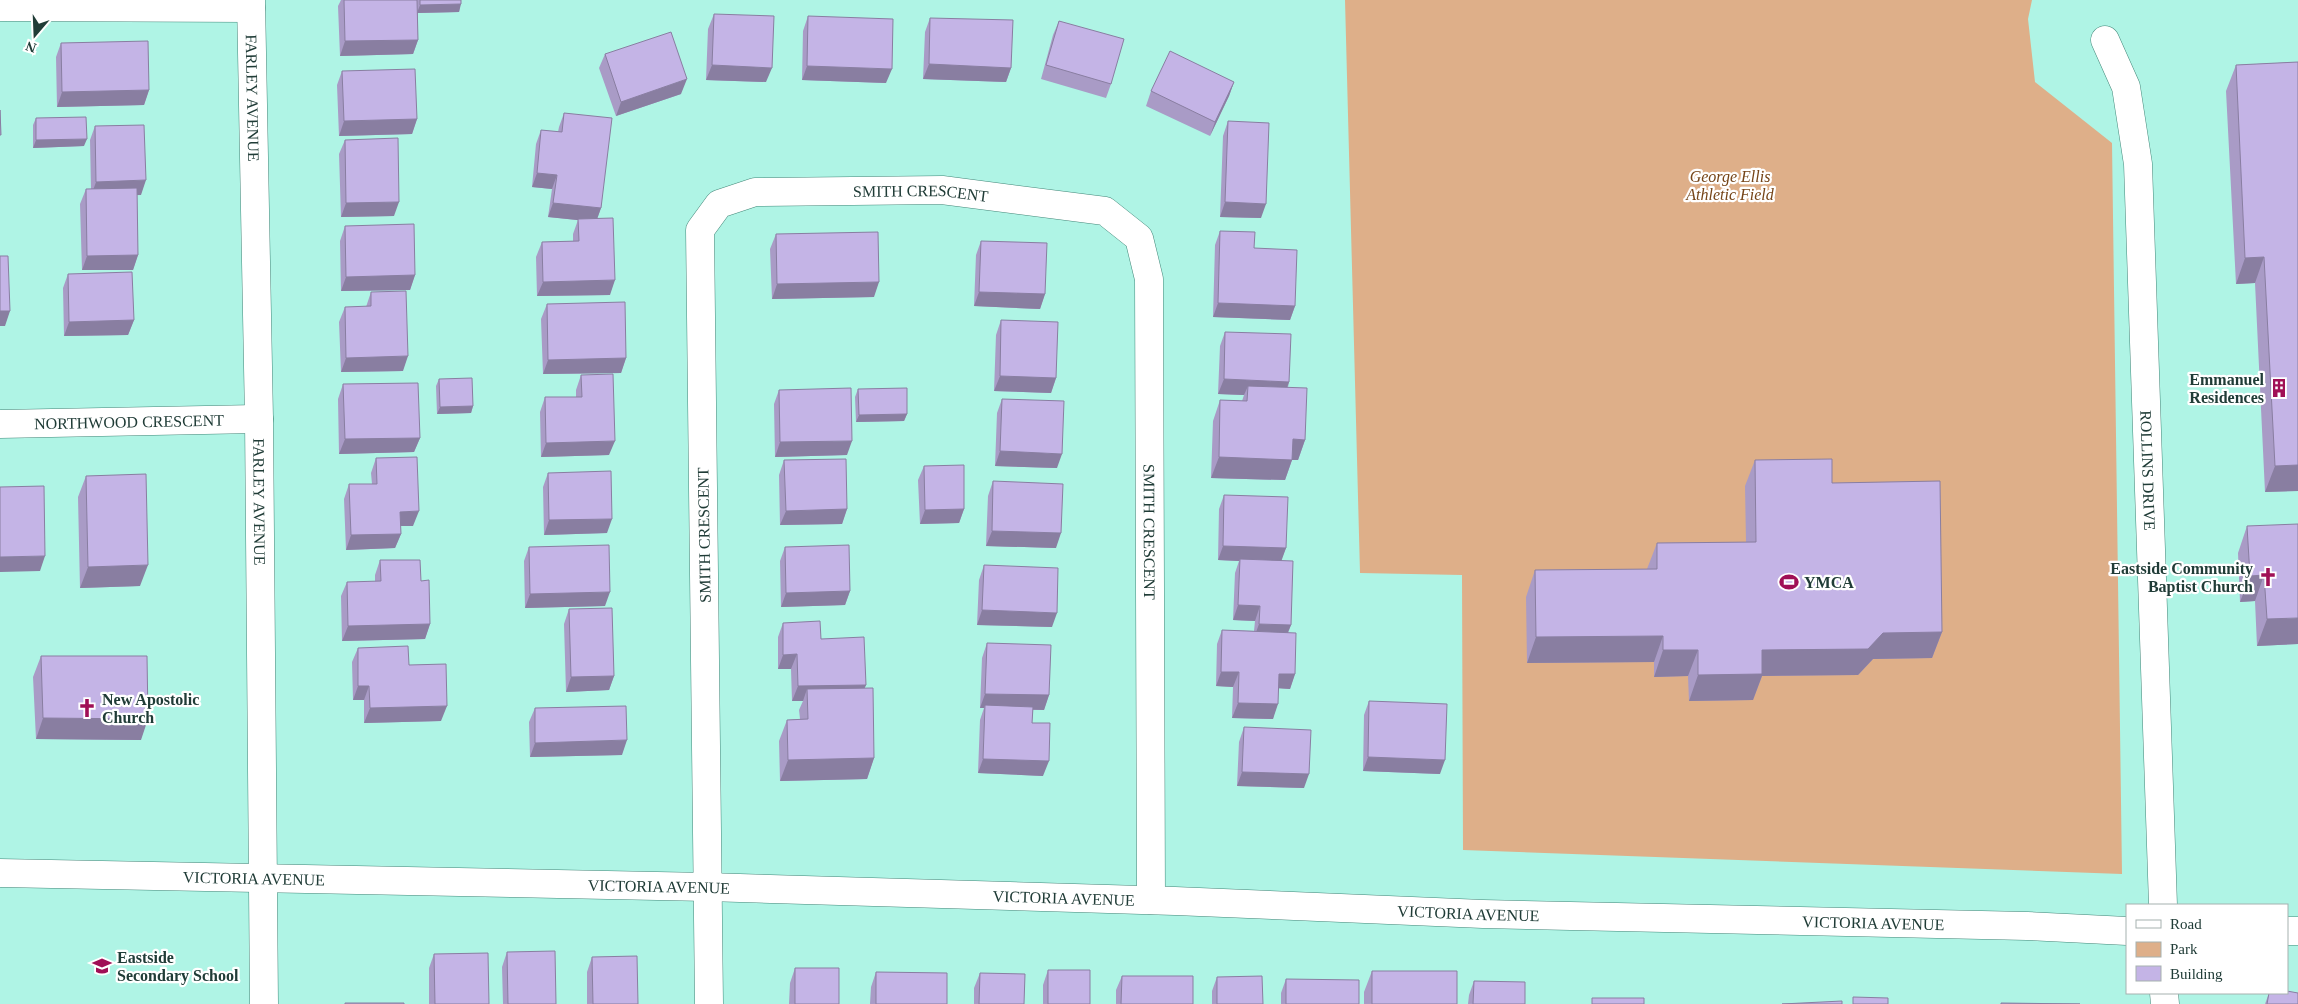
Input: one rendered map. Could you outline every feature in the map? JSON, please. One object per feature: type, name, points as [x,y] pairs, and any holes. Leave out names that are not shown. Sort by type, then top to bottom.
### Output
[{"type":"street","points":[[0,7],[251,4]]},
{"type":"street","name":"FARLEY AVENUE","points":[[251,4],[259,419],[264,1004]]},
{"type":"street","name":"ROLLINS DRIVE","points":[[2105,40],[2126,87],[2138,164],[2164,904]]},
{"type":"street","name":"SMITH CRESCENT","points":[[708,1004],[700,230],[719,204],[756,192],[942,190],[1105,210],[1139,238],[1149,279],[1151,900]]},
{"type":"street","name":"NORTHWOOD CRESCENT","points":[[0,424],[259,419]]},
{"type":"street","name":"VICTORIA AVENUE","points":[[0,873],[707,887],[1151,900],[1483,914],[2027,926],[2126,931]]},
{"type":"green space","name":"George Ellis Athletic Field","points":[[1345,0],[2032,0],[2028,19],[2035,82],[2112,143],[2122,874],[1463,850],[1462,575],[1360,573]]},
{"type":"building","points":[[344,0],[417,0],[418,40],[345,41]]},
{"type":"building","points":[[420,0],[461,0],[461,4],[420,5]]},
{"type":"building","points":[[714,14],[774,16],[772,68],[712,65]]},
{"type":"building","points":[[808,16],[893,19],[892,69],[807,66]]},
{"type":"building","points":[[930,18],[1013,20],[1011,68],[929,64]]},
{"type":"building","points":[[1059,21],[1124,39],[1111,84],[1046,65]]},
{"type":"building","points":[[671,32],[687,79],[621,102],[605,54]]},
{"type":"building","points":[[148,41],[149,90],[62,92],[61,43]]},
{"type":"building","points":[[1170,51],[1234,82],[1215,122],[1151,91]]},
{"type":"building","name":"Emmanuel Residences","points":[[2298,62],[2298,465],[2275,466],[2264,257],[2245,258],[2236,65]]},
{"type":"building","points":[[415,69],[417,119],[344,121],[342,71]]},
{"type":"building","points":[[564,113],[612,118],[601,208],[553,203],[557,175],[537,173],[541,130],[562,132]]},
{"type":"building","points":[[86,117],[87,139],[36,140],[36,118]]},
{"type":"building","points":[[1228,121],[1269,123],[1266,204],[1225,202]]},
{"type":"building","points":[[144,125],[146,180],[96,182],[95,126]]},
{"type":"building","points":[[398,138],[399,202],[346,203],[345,140]]},
{"type":"building","points":[[137,188],[138,255],[87,256],[86,189]]},
{"type":"building","points":[[613,218],[615,280],[543,282],[542,242],[579,241],[578,219]]},
{"type":"building","points":[[414,224],[415,275],[346,277],[345,226]]},
{"type":"building","points":[[1220,231],[1255,232],[1254,248],[1297,250],[1295,306],[1218,303]]},
{"type":"building","points":[[878,232],[879,282],[777,284],[776,234]]},
{"type":"building","points":[[981,241],[1047,243],[1045,294],[979,292]]},
{"type":"building","points":[[0,256],[8,256],[10,311],[0,311]]},
{"type":"building","points":[[132,272],[134,320],[69,322],[68,274]]},
{"type":"building","points":[[406,291],[408,356],[346,358],[345,307],[371,306],[371,292]]},
{"type":"building","points":[[625,302],[626,358],[548,360],[547,304]]},
{"type":"building","points":[[1001,320],[1058,322],[1056,378],[1000,376]]},
{"type":"building","points":[[1225,332],[1291,334],[1289,382],[1224,379]]},
{"type":"building","points":[[613,374],[615,441],[546,443],[545,397],[582,397],[581,375]]},
{"type":"building","points":[[472,378],[473,406],[440,407],[439,379]]},
{"type":"building","points":[[418,383],[420,438],[345,439],[343,384]]},
{"type":"building","points":[[1248,386],[1307,388],[1305,440],[1293,439],[1292,460],[1219,457],[1220,400],[1247,401]]},
{"type":"building","points":[[851,388],[852,441],[780,442],[779,390]]},
{"type":"building","points":[[907,388],[907,414],[859,415],[858,389]]},
{"type":"building","points":[[1002,399],[1064,401],[1062,454],[1000,451]]},
{"type":"building","points":[[417,457],[419,511],[400,512],[401,534],[351,535],[349,484],[377,484],[376,458]]},
{"type":"building","points":[[846,459],[847,509],[786,511],[784,460]]},
{"type":"building","name":"YMCA","points":[[1832,459],[1832,483],[1940,481],[1942,632],[1883,633],[1868,649],[1762,650],[1762,674],[1698,675],[1698,650],[1663,650],[1663,636],[1536,637],[1535,570],[1657,569],[1657,543],[1756,542],[1755,460]]},
{"type":"building","points":[[964,465],[964,509],[925,510],[924,466]]},
{"type":"building","points":[[611,471],[612,519],[549,520],[548,473]]},
{"type":"building","points":[[146,474],[148,565],[88,567],[86,476]]},
{"type":"building","points":[[993,481],[1063,484],[1061,533],[992,531]]},
{"type":"building","points":[[44,486],[45,556],[0,557],[0,487]]},
{"type":"building","points":[[1224,495],[1288,497],[1286,548],[1223,546]]},
{"type":"building","points":[[2298,524],[2298,618],[2267,619],[2264,575],[2250,576],[2247,526]]},
{"type":"building","points":[[609,545],[610,592],[530,594],[529,547]]},
{"type":"building","points":[[849,545],[850,591],[786,593],[785,547]]},
{"type":"building","points":[[1240,559],[1293,561],[1291,625],[1259,624],[1260,606],[1238,605]]},
{"type":"building","points":[[380,560],[420,560],[421,581],[429,580],[430,624],[348,626],[347,582],[381,581]]},
{"type":"building","points":[[984,565],[1058,568],[1057,613],[982,610]]},
{"type":"building","points":[[612,608],[614,676],[571,677],[569,609]]},
{"type":"building","points":[[820,621],[821,639],[864,637],[866,685],[798,686],[797,654],[783,655],[783,623]]},
{"type":"building","points":[[1222,630],[1296,633],[1295,674],[1279,674],[1278,704],[1238,703],[1239,672],[1221,672]]},
{"type":"building","points":[[987,643],[1051,645],[1049,695],[985,694]]},
{"type":"building","points":[[408,646],[409,665],[446,664],[447,706],[370,708],[369,686],[358,686],[358,648]]},
{"type":"building","name":"New Apostolic Church","points":[[41,656],[147,656],[148,719],[43,718]]},
{"type":"building","points":[[873,688],[874,758],[788,760],[787,720],[808,719],[807,689]]},
{"type":"building","points":[[1369,701],[1447,704],[1445,760],[1368,757]]},
{"type":"building","points":[[985,705],[1033,707],[1032,723],[1050,723],[1049,761],[983,759]]},
{"type":"building","points":[[626,706],[627,740],[535,743],[535,708]]},
{"type":"building","points":[[1244,727],[1311,730],[1309,774],[1242,772]]},
{"type":"building","points":[[555,951],[556,1004],[508,1004],[507,952]]},
{"type":"building","points":[[488,953],[489,1004],[435,1004],[434,954]]},
{"type":"building","points":[[637,956],[638,1004],[593,1004],[592,957]]},
{"type":"building","points":[[795,968],[839,968],[839,1004],[795,1004]]},
{"type":"building","points":[[1048,970],[1090,970],[1090,1004],[1048,1004]]},
{"type":"building","points":[[1372,971],[1457,971],[1457,1004],[1372,1004]]},
{"type":"building","points":[[876,972],[947,973],[947,1004],[876,1004]]},
{"type":"building","points":[[980,973],[1025,974],[1024,1004],[979,1004]]},
{"type":"building","points":[[1122,976],[1193,976],[1193,1004],[1121,1004]]},
{"type":"building","points":[[1262,976],[1263,1004],[1217,1004],[1217,977]]},
{"type":"building","points":[[1286,979],[1359,980],[1359,1004],[1286,1004]]},
{"type":"building","points":[[1474,981],[1525,982],[1525,1004],[1473,1004]]},
{"type":"building","points":[[2288,991],[2298,993],[2298,1004],[2267,1004],[2269,994],[2288,994]]},
{"type":"building","points":[[1853,997],[1888,998],[1888,1004],[1853,1004]]},
{"type":"building","points":[[1592,998],[1644,998],[1644,1004],[1592,1004]]},
{"type":"building","points":[[1842,1001],[1842,1004],[1782,1004]]},
{"type":"building","points":[[404,1003],[404,1004],[345,1004]]},
{"type":"building","points":[[2001,1003],[2080,1004],[2001,1004]]},
{"type":"place","name":"Emmanuel Residences","points":[[2279,388]]},
{"type":"place","name":"Eastside Community Baptist Church","points":[[2268,577]]},
{"type":"place","name":"YMCA","points":[[1789,582]]},
{"type":"place","name":"New Apostolic Church","points":[[87,708]]},
{"type":"place","name":"Eastside Secondary School","points":[[102,966]]}]
